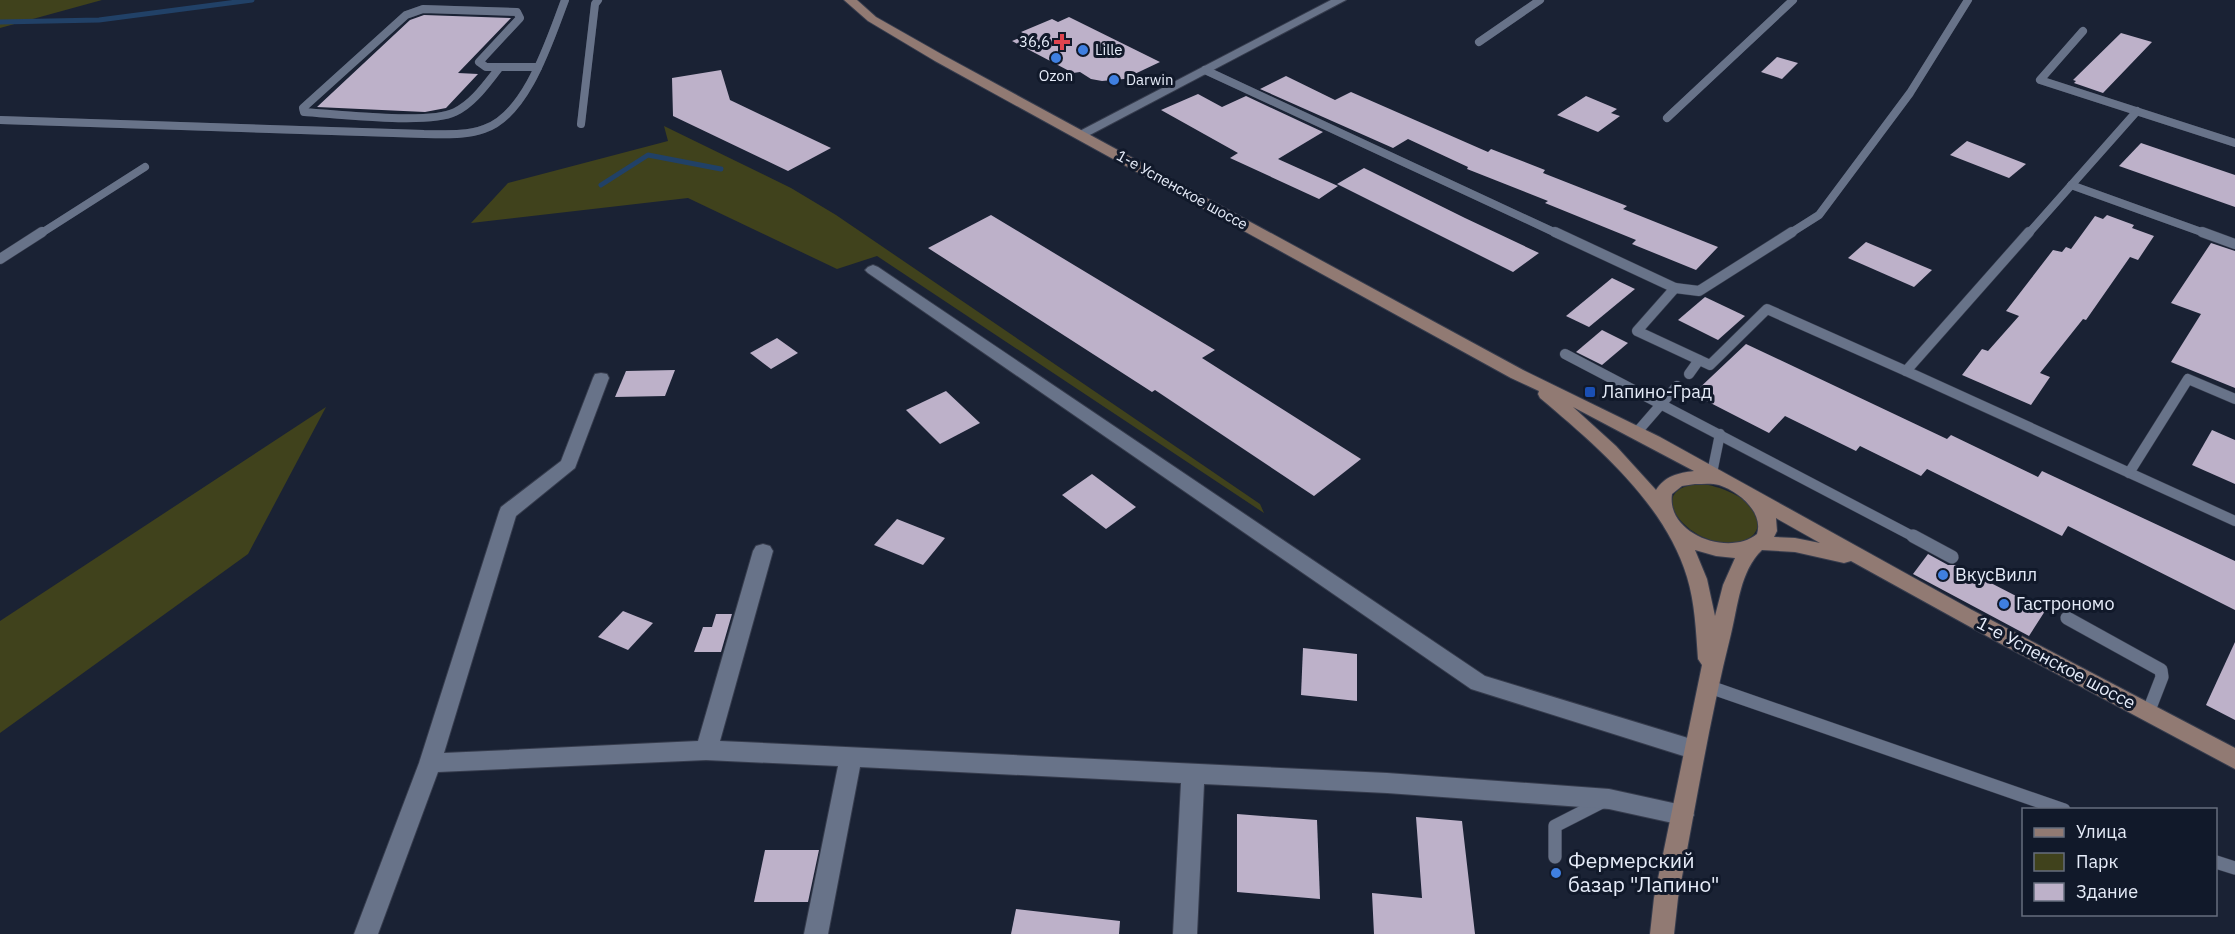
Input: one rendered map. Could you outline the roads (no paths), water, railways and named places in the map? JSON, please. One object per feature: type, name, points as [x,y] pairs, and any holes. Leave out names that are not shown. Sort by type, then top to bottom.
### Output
[{"type":"main road","name":"1-е Успенское шоссе","points":[[856,2],[893,32],[1517,374],[1582,403],[1637,432],[1877,567],[2235,759]]},
{"type":"main road","name":"1-е Успенское шоссе","points":[[1517,374],[1564,409],[1604,445],[1684,536],[1703,546],[1725,551],[1782,543],[1811,548],[1877,567]]},
{"type":"main road","name":"1-е Успенское шоссе","points":[[1662,934],[1666,898],[1693,749],[1735,579],[1746,554],[1768,532],[1767,518],[1759,504],[1740,488],[1705,477],[1678,480],[1671,484],[1663,494],[1661,501],[1667,518],[1685,547],[1701,589],[1706,689]]},
{"type":"street","points":[[1081,134],[1340,0]]},
{"type":"street","points":[[873,270],[1326,582],[1478,683],[1693,749]]},
{"type":"street","points":[[366,934],[430,763],[508,512],[569,464],[601,378]]},
{"type":"street","points":[[706,750],[763,551]]},
{"type":"street","points":[[430,763],[706,750],[1387,783],[1609,799],[1682,815]]},
{"type":"street","points":[[816,934],[851,757]]},
{"type":"street","points":[[1185,934],[1193,774]]},
{"type":"lane","points":[[0,120],[454,134],[477,132],[494,125],[508,113],[538,67],[565,0]]},
{"type":"lane","points":[[580,124],[595,4],[598,0]]},
{"type":"lane","points":[[1479,42],[1540,0]]},
{"type":"lane","points":[[1667,117],[1793,0]]},
{"type":"lane","points":[[1205,70],[1675,288],[1699,291],[1819,214],[1910,93],[1968,0]]},
{"type":"lane","points":[[500,67],[464,110],[451,117],[435,119],[304,112],[303,108],[406,15],[416,10],[517,12],[520,18],[479,62],[486,67],[500,67],[538,67]]},
{"type":"lane","points":[[2083,31],[2040,80],[2235,143]]},
{"type":"lane","points":[[1906,371],[2137,111]]},
{"type":"lane","points":[[0,259],[145,167]]},
{"type":"lane","points":[[2071,184],[2235,243]]},
{"type":"lane","points":[[1675,288],[1637,331],[1710,364],[1767,309],[2235,521]]},
{"type":"lane","points":[[1565,354],[1952,557]]},
{"type":"lane","points":[[1689,374],[1700,360]]},
{"type":"lane","points":[[2128,473],[2188,379],[2235,399]]},
{"type":"lane","points":[[1637,432],[1677,386]]},
{"type":"lane","points":[[1712,473],[1720,434]]},
{"type":"lane","points":[[2067,618],[2162,670],[2162,677],[2148,713]]},
{"type":"lane","points":[[1706,689],[2058,808]]},
{"type":"lane","points":[[1555,857],[1555,826],[1609,799]]},
{"type":"lane","points":[[2217,862],[2235,868]]},
{"type":"waterway","points":[[0,22],[99,20],[252,0]]},
{"type":"waterway","points":[[601,185],[648,155],[721,169]]},
{"type":"place","name":"36,6","points":[[1062,42]]},
{"type":"place","name":"Lille","points":[[1083,50]]},
{"type":"place","name":"Ozon","points":[[1056,58]]},
{"type":"place","name":"Darwin","points":[[1114,80]]},
{"type":"place","name":"Лапино-Град","points":[[1590,392]]},
{"type":"place","name":"ВкусВилл","points":[[1943,575]]},
{"type":"place","name":"Гастрономо","points":[[2004,604]]},
{"type":"place","name":"Фермерский базар \"Лапино\"","points":[[1556,873]]}]
